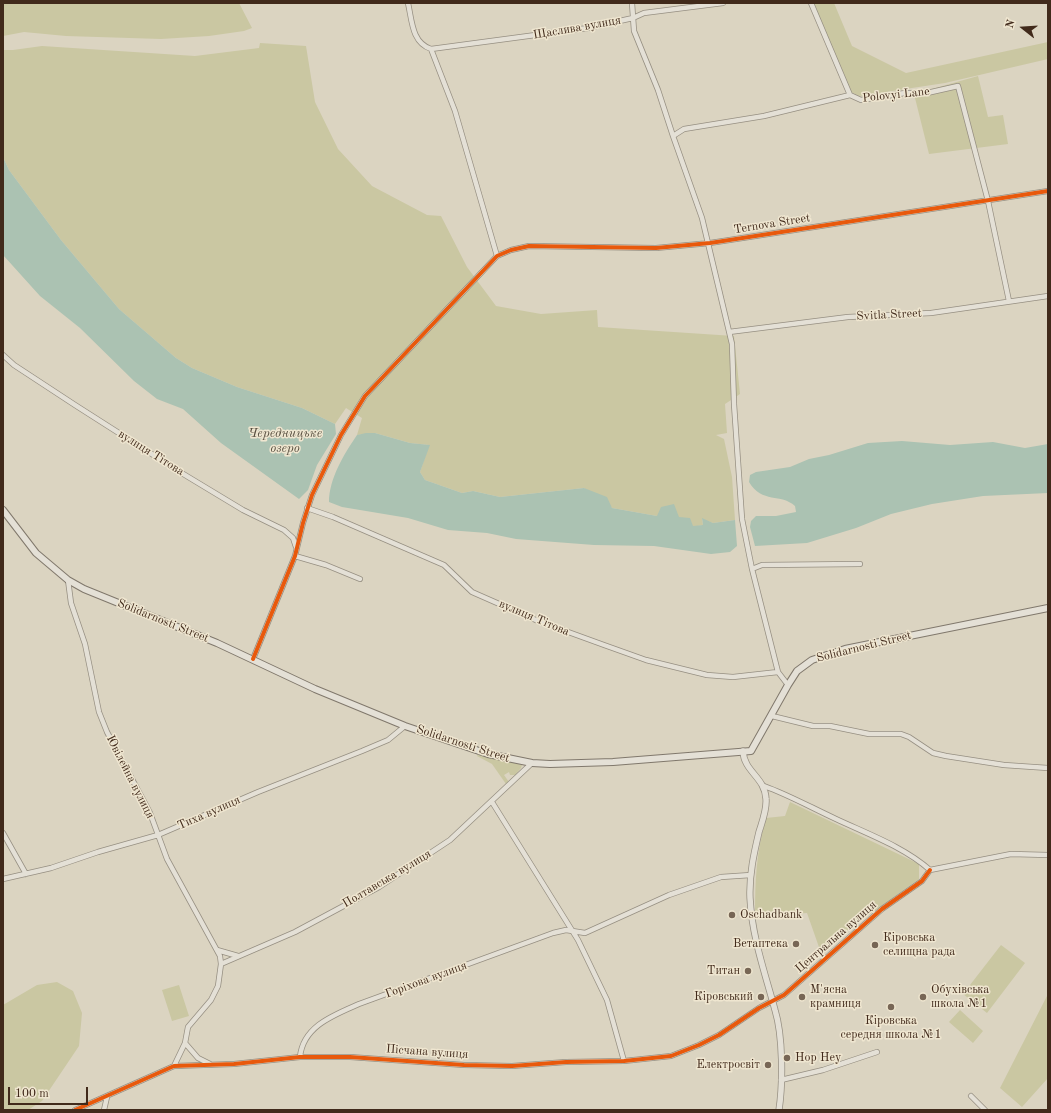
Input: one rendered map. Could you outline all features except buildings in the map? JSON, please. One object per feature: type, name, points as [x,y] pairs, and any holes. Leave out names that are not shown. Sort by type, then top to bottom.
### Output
[{"type":"main road","name":"Solidarnosti Street","points":[[3,510],[36,553],[68,580],[102,597],[178,626],[253,659],[315,689],[406,726],[488,754],[532,763],[613,762],[751,751],[797,671],[812,660],[825,654],[942,628],[1048,608]]},
{"type":"street","name":"Щаслива вулиця","points":[[408,3],[415,36],[423,47],[431,50],[588,28],[633,18],[644,13],[723,3]]},
{"type":"street","points":[[632,3],[634,31],[658,90],[672,136],[710,243],[718,291],[732,344],[734,411],[742,519],[752,569],[778,672],[788,685]]},
{"type":"street","points":[[811,3],[850,95]]},
{"type":"street","points":[[253,659],[295,556],[307,508],[341,435],[365,396],[497,256],[455,111],[431,50]]},
{"type":"street","name":"Polovyi Lane","points":[[672,136],[684,129],[764,116],[850,95],[861,100],[905,93],[927,93],[958,86],[988,201]]},
{"type":"street","name":"Ternova Street","points":[[497,256],[511,250],[529,246],[656,248],[710,243],[1048,191]]},
{"type":"street","points":[[988,201],[1009,302]]},
{"type":"street","name":"Svitla Street","points":[[729,332],[848,317],[931,313],[1048,296]]},
{"type":"street","name":"вулиця Тітова","points":[[3,355],[14,365],[167,464],[243,510],[284,530],[293,538],[296,549]]},
{"type":"street","name":"вулиця Тітова","points":[[307,508],[333,517],[444,565],[472,592],[538,621],[646,660],[707,675],[733,677],[778,672]]},
{"type":"street","points":[[295,556],[326,565],[360,579]]},
{"type":"street","points":[[752,569],[762,565],[860,564]]},
{"type":"street","name":"Ювілейна вулиця","points":[[68,580],[71,603],[85,644],[99,712],[107,732],[150,813],[167,859],[217,950],[221,964]]},
{"type":"street","points":[[772,716],[813,726],[830,726],[869,734],[901,734],[910,737],[932,753],[946,756],[1004,765],[1048,768]]},
{"type":"street","name":"Тиха вулиця","points":[[3,879],[26,874],[158,835],[258,792],[375,746],[393,737],[406,726]]},
{"type":"street","points":[[743,752],[749,769],[764,786],[791,796],[892,846],[918,860],[930,870],[1011,854],[1048,855]]},
{"type":"street","name":"Полтавська вулиця","points":[[221,964],[296,932],[379,887],[450,840],[532,763]]},
{"type":"street","points":[[764,786],[766,800],[751,874],[750,895],[752,923],[779,1027],[779,1110]]},
{"type":"street","points":[[492,802],[573,932],[607,1000],[624,1061]]},
{"type":"street","points":[[3,833],[26,874]]},
{"type":"street","name":"Центральна вулиця","points":[[772,1001],[784,996],[882,909],[922,881],[930,870]]},
{"type":"street","name":"Горіхова вулиця","points":[[300,1057],[305,1038],[333,1016],[553,933],[566,930],[586,934],[669,895],[721,876],[751,874]]},
{"type":"street","points":[[217,950],[240,956]]},
{"type":"street","points":[[174,1066],[185,1043],[188,1027],[211,1000],[218,986],[221,964]]},
{"type":"street","name":"Пісчана вулиця","points":[[75,1110],[174,1066],[234,1064],[300,1057],[350,1057],[471,1066],[512,1066],[566,1062],[624,1061],[671,1056],[719,1035],[772,1001]]},
{"type":"street","points":[[185,1043],[198,1058],[212,1064]]},
{"type":"street","points":[[780,1080],[823,1070],[878,1052]]},
{"type":"street","points":[[105,1109],[107,1096]]},
{"type":"street","points":[[971,1096],[985,1110]]},
{"type":"shaded area","points":[[3,3],[239,3],[252,28],[244,31],[209,36],[161,39],[66,36],[24,32],[3,36]]},
{"type":"shaded area","points":[[812,3],[834,3],[852,46],[906,73],[1048,42],[1048,59],[945,83],[859,96],[847,90]]},
{"type":"shaded area","points":[[260,43],[306,46],[315,102],[338,149],[372,186],[427,215],[441,216],[467,267],[496,306],[541,314],[597,310],[598,327],[734,336],[740,394],[725,404],[727,433],[716,435],[724,439],[732,477],[735,520],[713,523],[702,519],[703,525],[693,527],[657,516],[612,508],[584,488],[500,497],[473,491],[462,493],[425,480],[420,472],[429,445],[410,443],[375,433],[357,435],[362,418],[346,408],[335,424],[302,408],[237,387],[192,368],[176,358],[119,309],[61,240],[9,170],[3,157],[3,50],[42,46],[195,56],[259,48]]},
{"type":"shaded area","points":[[978,76],[988,117],[1003,115],[1008,144],[929,154],[914,94]]},
{"type":"shaded area","points":[[478,754],[522,765],[515,775],[510,775],[509,772],[504,775],[509,782],[506,784],[492,764],[477,756]]},
{"type":"shaded area","points":[[790,802],[919,864],[919,879],[820,950],[807,913],[755,917],[757,867],[760,843],[766,818],[785,816]]},
{"type":"shaded area","points":[[1001,945],[1025,963],[987,1013],[963,994]]},
{"type":"shaded area","points":[[57,982],[73,991],[82,1013],[79,1046],[42,1101],[28,1110],[3,1110],[3,1005],[37,985]]},
{"type":"shaded area","points":[[179,985],[189,1016],[172,1021],[162,990]]},
{"type":"shaded area","points":[[1048,994],[1048,1078],[1022,1107],[1000,1088]]},
{"type":"shaded area","points":[[960,1010],[983,1031],[973,1043],[949,1022]]},
{"type":"water","name":"Чередницьке озеро","points":[[3,157],[9,170],[61,240],[119,309],[176,358],[192,368],[237,387],[302,408],[335,424],[336,434],[317,465],[308,490],[299,499],[221,443],[183,409],[157,399],[134,381],[80,328],[40,296],[3,255]]},
{"type":"water","name":"Чередницьке озеро","points":[[375,433],[410,443],[430,445],[420,472],[425,480],[462,493],[473,491],[500,497],[584,488],[607,497],[612,508],[657,516],[661,507],[674,504],[679,517],[690,518],[693,526],[703,525],[702,518],[713,523],[735,520],[737,546],[730,552],[711,554],[654,546],[594,545],[516,539],[487,533],[448,530],[408,518],[342,507],[329,502],[334,476],[342,458],[357,435]]},
{"type":"water","points":[[902,441],[950,445],[993,442],[1025,448],[1048,444],[1048,493],[983,496],[932,504],[891,514],[856,528],[807,543],[755,546],[750,527],[751,521],[756,516],[776,516],[796,512],[795,506],[790,502],[766,496],[754,489],[749,482],[750,475],[756,472],[790,467],[809,459],[829,455],[868,443]]},
{"type":"cycle path","points":[[253,659],[295,556],[312,495],[341,435],[365,396],[497,256],[511,250],[529,246],[656,248],[710,243],[1048,191]]},
{"type":"cycle path","points":[[75,1110],[174,1066],[234,1064],[300,1057],[350,1057],[464,1065],[512,1066],[566,1062],[624,1061],[671,1056],[719,1035],[759,1008],[784,995],[882,909],[922,881],[930,870]]},
{"type":"place","name":"Oschadbank","points":[[732,915]]},
{"type":"place","name":"Ветаптека","points":[[796,944]]},
{"type":"place","name":"Кіровська селищна рада","points":[[875,945]]},
{"type":"place","name":"Титан","points":[[748,971]]},
{"type":"place","name":"Кіровський","points":[[761,997]]},
{"type":"place","name":"М'ясна крамниця","points":[[802,997]]},
{"type":"place","name":"Обухівська школа №1","points":[[923,997]]},
{"type":"place","name":"Кіровська середня школа №1","points":[[891,1007]]},
{"type":"place","name":"Hop Hey","points":[[787,1058]]},
{"type":"place","name":"Електросвіт","points":[[768,1065]]}]
